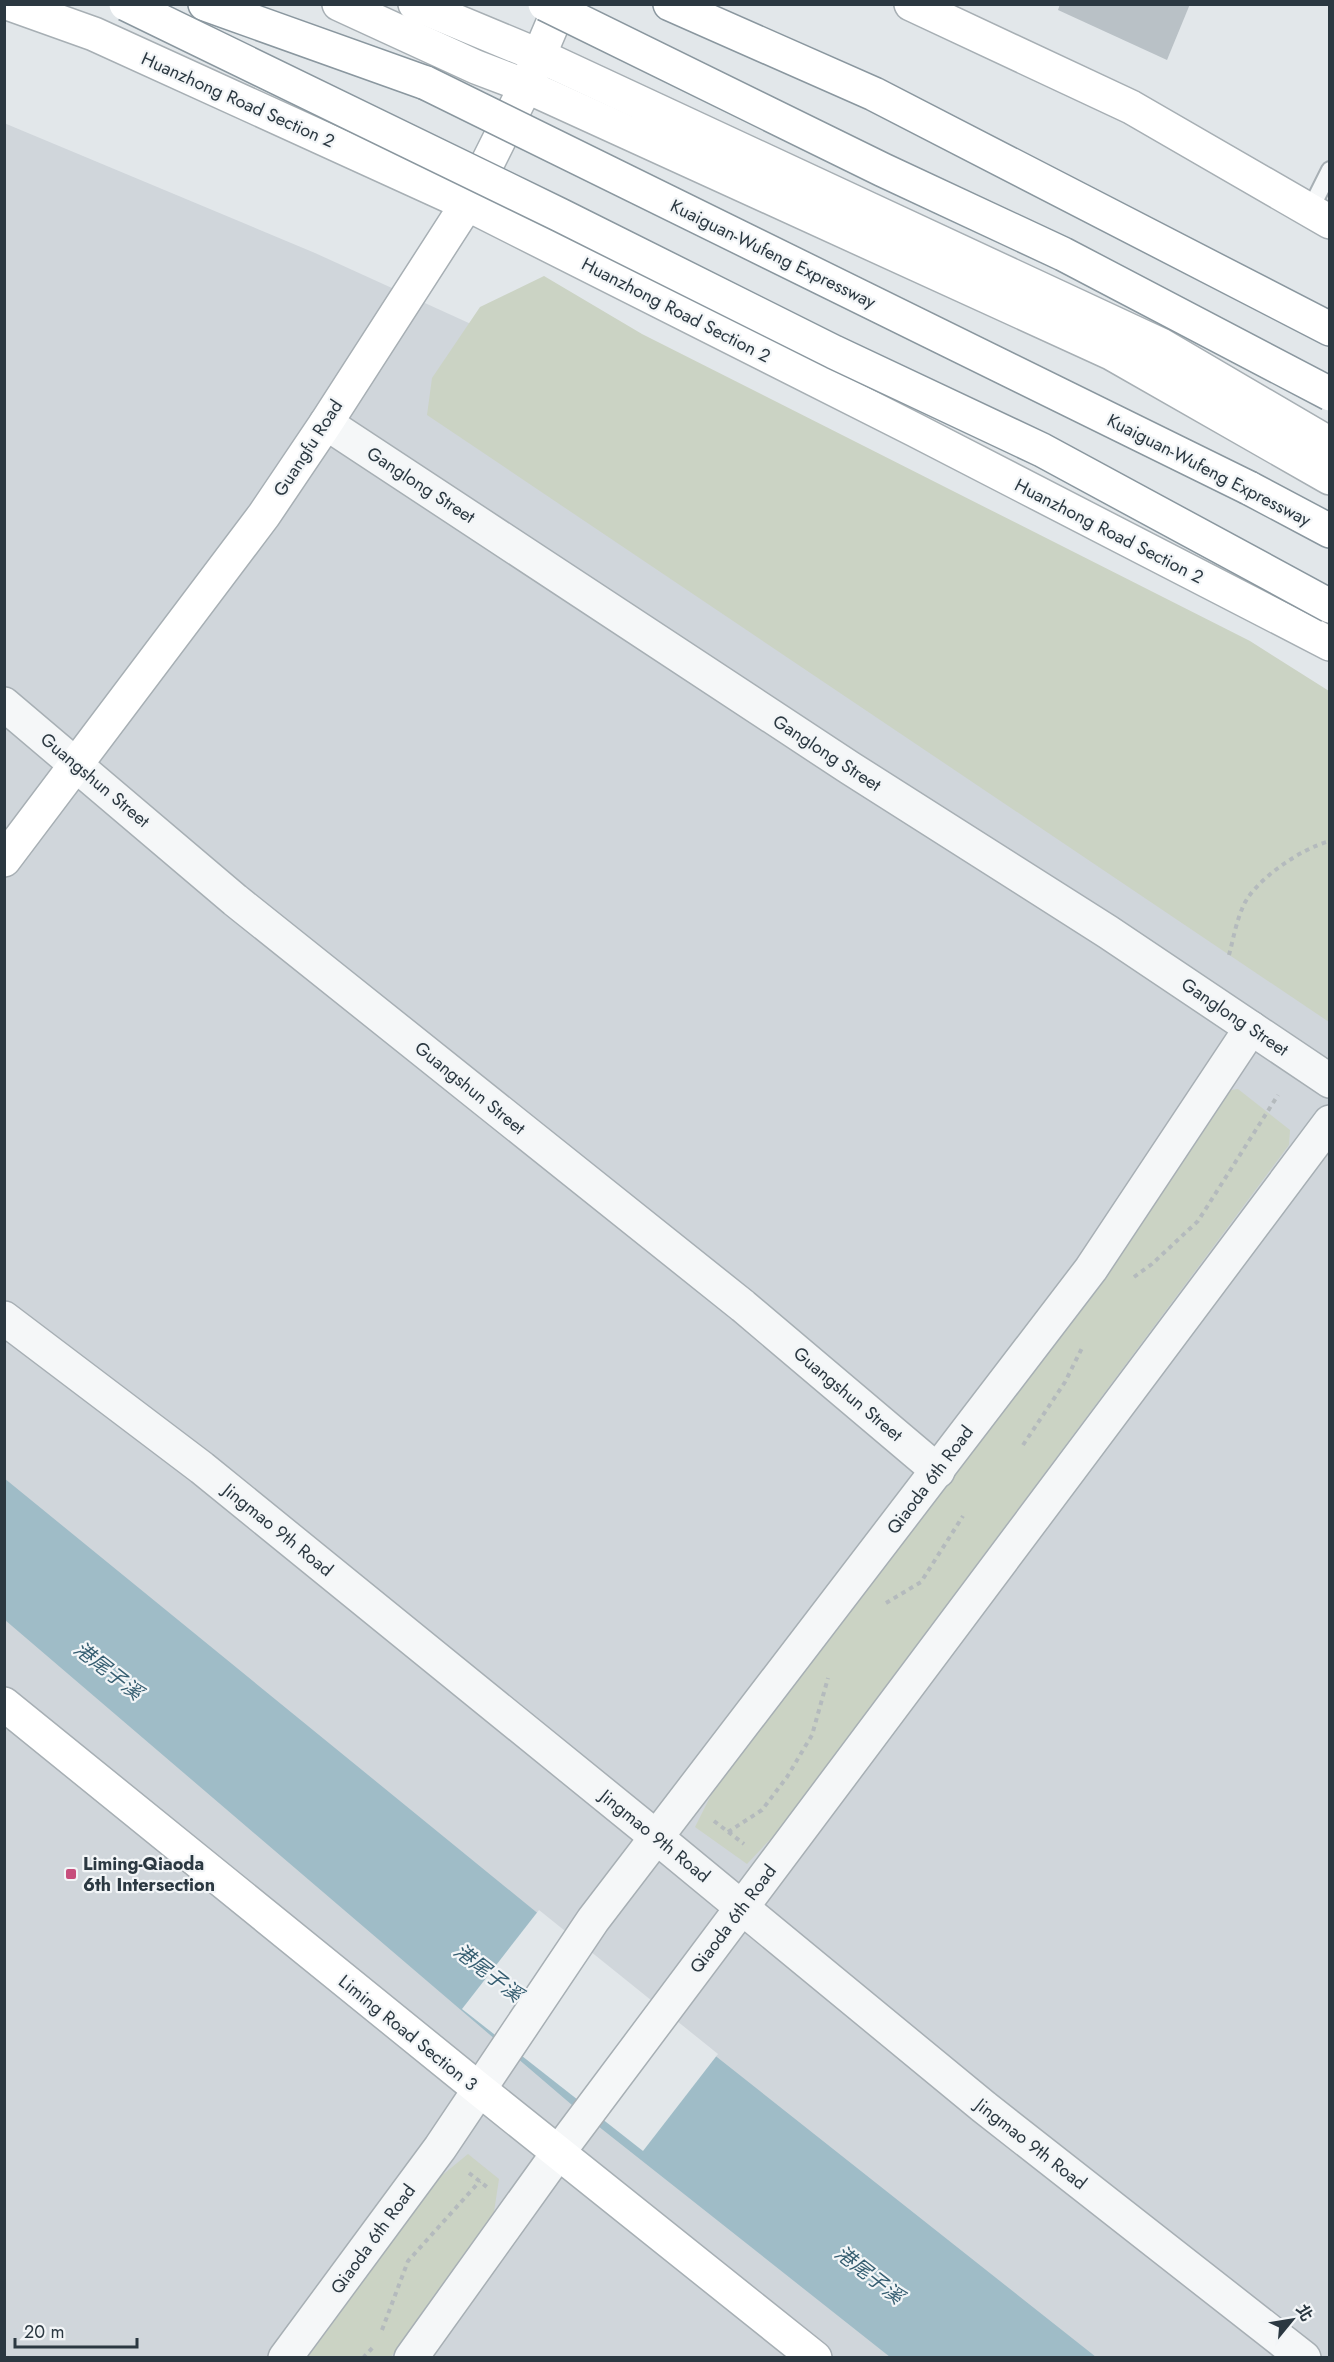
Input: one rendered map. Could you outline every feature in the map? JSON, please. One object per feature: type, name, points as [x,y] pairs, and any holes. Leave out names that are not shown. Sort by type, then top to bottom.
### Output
[{"type":"main road","name":"Huanzhong Road Section 2","points":[[10,4],[94,34],[467,204],[926,436],[1329,644]]},
{"type":"main road","points":[[126,4],[550,210],[834,352],[1042,450],[1329,606]]},
{"type":"main road","name":"Kuaiguan-Wufeng Expressway","points":[[205,4],[426,83],[1249,488],[1329,531]]},
{"type":"main road","points":[[339,4],[1111,353],[1329,478]]},
{"type":"main road","points":[[415,4],[540,56],[1161,345],[1329,444]]},
{"type":"main road","points":[[545,4],[883,170],[1063,254],[1329,394]]},
{"type":"main road","name":"Guangfu Road","points":[[4,860],[76,763],[151,669],[264,515],[326,423],[467,204],[526,87],[561,4]]},
{"type":"main road","points":[[670,4],[874,94],[1329,329]]},
{"type":"main road","points":[[911,4],[1131,107],[1320,216]]},
{"type":"main road","name":"Liming Road Section 3","points":[[4,1704],[480,2091],[567,2140],[815,2358]]},
{"type":"street","name":"Ganglong Street","points":[[326,423],[850,768],[1108,932],[1329,1081]]},
{"type":"street","name":"Guangshun Street","points":[[4,704],[235,900],[743,1306],[938,1470]]},
{"type":"street","name":"Qiaoda 6th Road","points":[[285,2358],[480,2091],[498,2059],[593,1920],[655,1836],[1091,1269],[1251,1028]]},
{"type":"street","name":"Qiaoda 6th Road","points":[[567,2140],[1329,1122]]},
{"type":"street","name":"Jingmao 9th Road","points":[[4,1318],[202,1468],[655,1836],[984,2108],[1304,2358]]},
{"type":"street","points":[[411,2358],[567,2140]]},
{"type":"lane","points":[[1320,216],[1329,170]]},
{"type":"path","points":[[1229,955],[1242,906],[1270,873],[1315,844],[1329,841]]},
{"type":"path","points":[[1126,1281],[1152,1264],[1198,1221],[1278,1095]]},
{"type":"path","points":[[1023,1445],[1065,1382],[1085,1342]]},
{"type":"path","points":[[881,1606],[921,1582],[963,1516]]},
{"type":"path","points":[[728,1832],[762,1810],[787,1777],[812,1736],[823,1690],[831,1670]]},
{"type":"path","points":[[706,1816],[751,1849]]},
{"type":"path","points":[[465,2169],[494,2193]]},
{"type":"path","points":[[363,2358],[378,2341],[408,2261],[480,2181]]},
{"type":"shaded area","points":[[4,123],[315,253],[537,354],[1329,759],[1329,2357],[5,2357]]},
{"type":"green space","points":[[544,276],[642,334],[1250,641],[1329,691],[1329,1022],[427,415],[432,378],[480,307]]},
{"type":"green space","points":[[1238,1089],[1290,1130],[1289,1145],[779,1830],[747,1864],[695,1827],[718,1781],[1224,1091]]},
{"type":"green space","points":[[468,2154],[499,2179],[494,2212],[391,2357],[308,2357],[440,2177]]},
{"type":"water","name":"港尾子溪","points":[[4,1478],[617,1978],[1096,2357],[890,2357],[579,2111],[5,1620]]},
{"type":"pier","points":[[539,1910],[718,2054],[643,2151],[462,2009]]},
{"type":"building","points":[[1060,4],[1190,4],[1167,60],[1058,10]]},
{"type":"place","name":"Liming-Qiaoda 6th Intersection","points":[[71,1874]]}]
